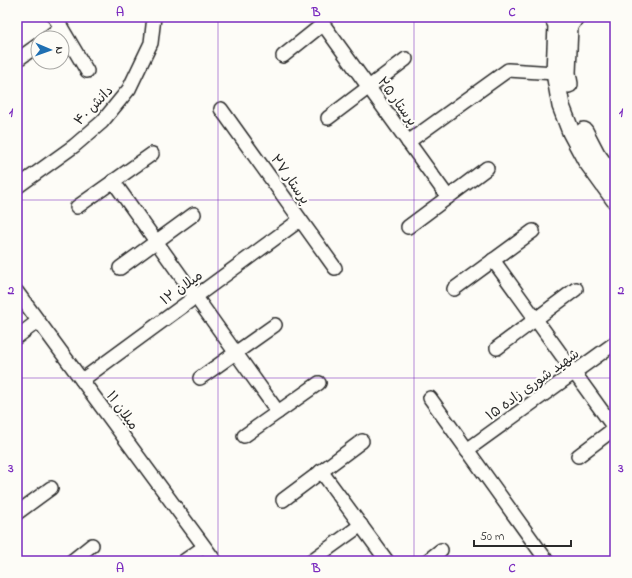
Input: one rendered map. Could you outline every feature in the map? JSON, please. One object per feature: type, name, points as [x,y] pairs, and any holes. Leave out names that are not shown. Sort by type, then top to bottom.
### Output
[{"type":"street","name":"دانش ۴۰","points":[[17,187],[74,146],[97,126],[129,89],[150,43],[154,17]]},
{"type":"street","points":[[553,17],[557,25],[555,73],[561,106],[571,132],[586,160],[615,200]]},
{"type":"street","points":[[575,17],[569,26],[567,73],[572,102],[582,127],[596,154],[615,180]]},
{"type":"street","name":"پرستار ۲۵","points":[[283,56],[321,21],[448,197]]},
{"type":"street","points":[[58,22],[87,70]]},
{"type":"street","points":[[17,60],[30,51]]},
{"type":"street","points":[[328,118],[406,59]]},
{"type":"street","points":[[408,142],[508,70],[555,73]]},
{"type":"street","name":"پرستار ۲۷","points":[[221,109],[334,268]]},
{"type":"street","points":[[77,207],[152,154]]},
{"type":"street","points":[[408,226],[487,168]]},
{"type":"street","points":[[113,181],[278,412]]},
{"type":"street","points":[[120,268],[194,214]]},
{"type":"street","name":"میلان ۱۲","points":[[82,380],[300,220]]},
{"type":"street","points":[[454,289],[533,231]]},
{"type":"street","points":[[493,260],[615,429],[578,456]]},
{"type":"street","points":[[497,348],[576,289]]},
{"type":"street","name":"میلان ۱۱","points":[[17,292],[215,561]]},
{"type":"street","points":[[17,337],[38,321]]},
{"type":"street","points":[[200,378],[275,325]]},
{"type":"street","name":"شهید شوری زاده ۱۵","points":[[467,450],[615,343]]},
{"type":"street","points":[[244,436],[319,383]]},
{"type":"street","points":[[430,398],[547,561]]},
{"type":"street","points":[[283,500],[362,441]]},
{"type":"street","points":[[321,471],[387,561]]},
{"type":"street","points":[[17,513],[51,488]]},
{"type":"street","points":[[311,561],[361,525]]},
{"type":"street","points":[[72,561],[92,546]]},
{"type":"street","points":[[184,561],[204,547]]},
{"type":"street","points":[[427,561],[441,550]]}]
